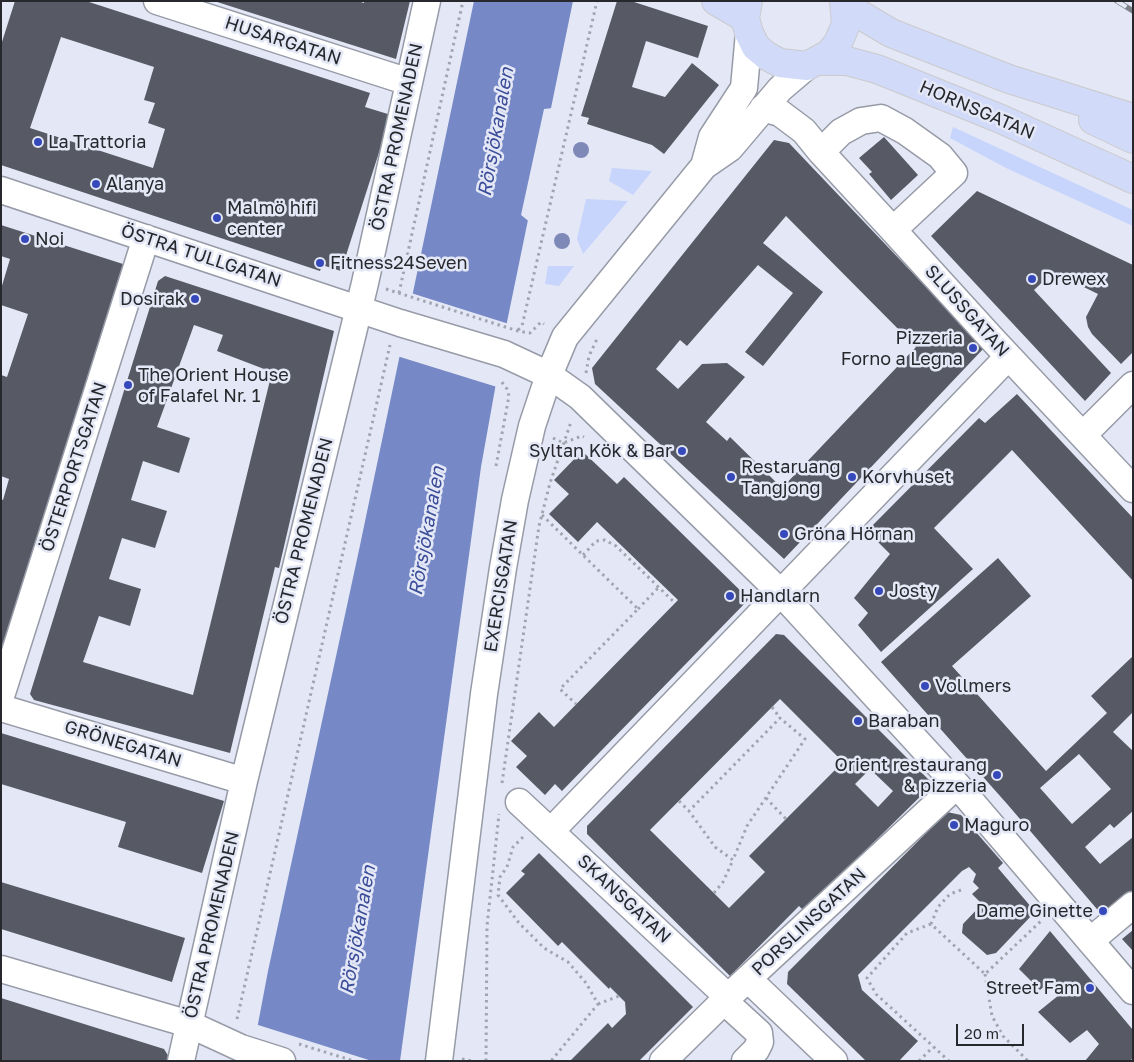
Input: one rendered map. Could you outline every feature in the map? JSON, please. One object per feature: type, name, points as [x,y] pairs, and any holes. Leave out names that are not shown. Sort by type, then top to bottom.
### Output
[{"type":"main road","name":"HORNSGATAN","points":[[716,1],[747,17],[756,47],[780,63],[847,61],[877,69],[1001,119],[1133,179]]},
{"type":"main road","points":[[811,63],[829,54],[838,43],[846,24],[845,2]]},
{"type":"main road","points":[[845,2],[859,14],[891,33],[1008,79],[1133,118]]},
{"type":"main road","points":[[1008,79],[1133,139]]},
{"type":"street","name":"HUSARGATAN","points":[[157,1],[409,82]]},
{"type":"street","name":"ÖSTRA PROMENADEN","points":[[181,1061],[244,781],[365,283],[427,1]]},
{"type":"street","name":"EXERCISGATAN","points":[[704,166],[712,137],[744,88],[747,17]]},
{"type":"street","name":"EXERCISGATAN","points":[[439,1061],[481,713],[503,568],[515,500],[530,435],[549,375],[565,337],[704,166],[730,148],[780,89],[811,63]]},
{"type":"street","name":"SLUSSGATAN","points":[[763,108],[780,113],[804,131],[1008,357],[1133,489]]},
{"type":"street","points":[[821,152],[841,132],[861,121],[882,118],[905,131],[940,156],[954,173],[894,230]]},
{"type":"street","name":"ÖSTRA TULLGATAN","points":[[1,190],[358,309],[395,334],[504,354],[549,375]]},
{"type":"street","name":"ÖSTERPORTSGATAN","points":[[1,696],[146,238]]},
{"type":"street","points":[[545,826],[780,592],[1008,357]]},
{"type":"street","points":[[549,375],[580,396],[780,592],[957,785],[1133,991]]},
{"type":"street","points":[[1083,435],[1133,384]]},
{"type":"street","name":"GRÖNEGATAN","points":[[1,708],[244,781]]},
{"type":"street","name":"PORSLINSGATAN","points":[[663,1061],[726,999],[957,785]]},
{"type":"street","name":"SKANSGATAN","points":[[507,800],[545,826],[759,1033],[760,1042],[745,1061]]},
{"type":"street","points":[[1090,941],[1133,905]]},
{"type":"street","points":[[1,969],[190,1024],[238,1036],[282,1061]]},
{"type":"street","points":[[748,979],[834,1061]]},
{"type":"path","points":[[399,293],[463,1]]},
{"type":"path","points":[[518,331],[522,326],[598,1]]},
{"type":"path","points":[[406,296],[518,331],[530,333],[542,322],[565,337]]},
{"type":"path","points":[[486,1061],[487,926],[507,800],[539,526],[550,483],[580,396],[590,356],[596,340],[602,333]]},
{"type":"path","points":[[238,1036],[395,334]]},
{"type":"path","points":[[542,514],[638,609]]},
{"type":"path","points":[[583,555],[596,541],[605,540],[616,546],[675,603]]},
{"type":"path","points":[[576,704],[560,689],[659,587]]},
{"type":"path","points":[[714,893],[723,882],[747,826],[805,739],[780,718],[772,707]]},
{"type":"path","points":[[689,811],[780,718]]},
{"type":"path","points":[[766,798],[786,819]]},
{"type":"path","points":[[679,801],[689,811],[715,847],[733,860]]},
{"type":"path","points":[[545,826],[513,847],[508,867],[500,877],[498,895],[520,923],[544,948],[568,962],[586,983],[598,1004]]},
{"type":"path","points":[[949,1061],[876,994],[867,978],[907,933],[931,924],[938,907],[950,894],[960,890]]},
{"type":"path","points":[[984,974],[1042,921]]},
{"type":"path","points":[[931,924],[984,974],[992,1016],[1003,1036],[1028,1061]]},
{"type":"path","points":[[552,1061],[598,1004],[619,996]]},
{"type":"path","points":[[919,1061],[933,1046]]},
{"type":"shaded area","points":[[953,127],[1133,210],[1133,226],[1006,168],[950,138]]},
{"type":"shaded area","points":[[612,168],[652,171],[633,195],[609,181]]},
{"type":"shaded area","points":[[586,199],[628,201],[583,254],[577,239]]},
{"type":"shaded area","points":[[548,266],[574,266],[559,286],[545,284]]},
{"type":"water","name":"Rörsjökanalen","points":[[474,1],[573,1],[507,322],[481,467],[400,1061],[251,1061],[268,971],[359,550]]},
{"type":"pier","points":[[555,103],[531,223],[521,215],[544,109],[553,108]]},
{"type":"pier","points":[[411,293],[509,324],[497,387],[397,356]]},
{"type":"pier","points":[[255,1024],[372,1061],[248,1061]]},
{"type":"building","points":[[15,1],[86,1],[370,93],[365,107],[391,115],[341,271],[322,265],[320,271],[1,165],[1,45]],"holes":[[[61,37],[154,67],[144,100],[155,103],[148,123],[165,129],[153,168],[30,128]]]},
{"type":"building","points":[[214,1],[358,1],[364,3],[364,1],[410,1],[396,59]]},
{"type":"building","points":[[617,1],[631,1],[708,26],[698,58],[646,41],[632,87],[665,97],[692,63],[719,85],[664,154],[652,145],[587,124],[589,118],[581,116]]},
{"type":"building","points":[[884,137],[918,175],[891,200],[869,174],[872,172],[859,158]]},
{"type":"building","points":[[774,140],[789,143],[984,348],[784,559],[595,384],[592,368]],"holes":[[[786,216],[916,347],[782,488],[730,437],[727,441],[706,422],[745,377],[727,363],[702,364],[678,389],[656,369],[680,340],[687,346],[758,265],[793,293],[745,352],[763,366],[823,292],[763,243]]]},
{"type":"building","points":[[977,191],[1133,265],[1133,352],[1121,364],[1092,334],[1088,327],[1086,317],[1098,294],[1053,272],[1034,290],[1111,373],[1085,401],[931,236]]},
{"type":"building","points":[[1,225],[123,264],[2,649],[1,499],[3,500],[9,479],[1,476],[1,375],[7,377],[28,314],[1,305],[1,289],[10,259],[1,256]]},
{"type":"building","points":[[165,276],[334,331],[279,568],[275,567],[230,753],[34,700],[30,694],[158,281]],"holes":[[[194,325],[223,335],[217,351],[272,372],[193,695],[83,662],[99,616],[130,626],[141,589],[109,579],[122,538],[155,548],[167,511],[131,500],[143,461],[179,473],[190,438],[157,427]]]},
{"type":"building","points":[[1017,394],[1133,518],[1133,581],[1012,450],[934,528],[973,569],[881,652],[858,625],[868,613],[854,598],[890,554],[867,531],[979,418],[985,423]]},
{"type":"building","points":[[582,451],[617,484],[624,477],[749,599],[562,791],[555,784],[545,795],[516,767],[527,756],[511,741],[539,712],[554,727],[678,600],[597,522],[578,542],[549,514],[569,494],[554,480]]},
{"type":"building","points":[[998,558],[1031,596],[952,666],[1046,771],[1107,713],[1091,696],[1133,656],[1133,712],[1113,732],[1133,751],[1133,811],[1114,828],[1110,824],[1085,847],[1100,864],[1133,837],[1133,895],[1102,915],[1008,805],[881,662]],"holes":[[[1079,754],[1111,789],[1072,824],[1040,788]]]},
{"type":"building","points":[[776,634],[784,635],[933,784],[804,911],[799,906],[730,976],[587,834],[587,826]],"holes":[[[780,699],[843,762],[749,856],[765,872],[729,908],[650,830]],[[870,769],[893,791],[878,807],[855,784]]]},
{"type":"building","points":[[1,733],[224,801],[202,873],[118,847],[126,822],[1,784]]},
{"type":"building","points":[[947,812],[961,815],[1003,863],[998,868],[1032,908],[1032,915],[996,953],[987,955],[962,933],[963,924],[982,904],[972,894],[979,888],[973,882],[976,874],[969,867],[962,871],[858,975],[862,990],[918,1041],[899,1061],[866,1061],[787,984],[788,972]]},
{"type":"building","points":[[539,853],[693,1007],[639,1061],[570,1061],[608,1023],[612,1028],[626,1014],[625,1002],[610,987],[609,989],[562,942],[558,946],[506,893],[525,874],[521,871]]},
{"type":"building","points":[[1,882],[185,938],[172,982],[1,929]]},
{"type":"building","points":[[1133,930],[1133,951],[1122,939]]},
{"type":"building","points":[[1050,931],[1133,1030],[1133,1058],[1130,1061],[1085,1061],[1099,1044],[1087,1030],[1070,1043],[1038,1012],[1059,995],[1048,983],[1040,990],[1019,969]]},
{"type":"building","points":[[1,998],[164,1049],[169,1057],[168,1061],[1,1061]]},
{"type":"railway","points":[[1117,1],[1133,11]]},
{"type":"place","name":"La Trattoria","points":[[38,142]]},
{"type":"place","name":"Alanya","points":[[96,184]]},
{"type":"place","name":"Malmö hifi center","points":[[217,218]]},
{"type":"place","name":"Noi","points":[[25,239]]},
{"type":"place","name":"Fitness24Seven","points":[[320,263]]},
{"type":"place","name":"Drewex","points":[[1032,279]]},
{"type":"place","name":"Dosirak","points":[[195,299]]},
{"type":"place","name":"Pizzeria Forno a Legna","points":[[973,348]]},
{"type":"place","name":"The Orient House of Falafel Nr. 1","points":[[128,385]]},
{"type":"place","name":"Syltan Kök & Bar","points":[[682,451]]},
{"type":"place","name":"Restaruang Tangjong","points":[[731,477]]},
{"type":"place","name":"Korvhuset","points":[[852,477]]},
{"type":"place","name":"Gröna Hörnan","points":[[784,534]]},
{"type":"place","name":"Josty","points":[[879,591]]},
{"type":"place","name":"Handlarn","points":[[730,596]]},
{"type":"place","name":"Vollmers","points":[[925,686]]},
{"type":"place","name":"Baraban","points":[[858,721]]},
{"type":"place","name":"Orient restaurang & pizzeria","points":[[997,775]]},
{"type":"place","name":"Maguro","points":[[954,825]]},
{"type":"place","name":"Dame Ginette","points":[[1103,911]]},
{"type":"place","name":"Street Fam","points":[[1090,988]]}]
